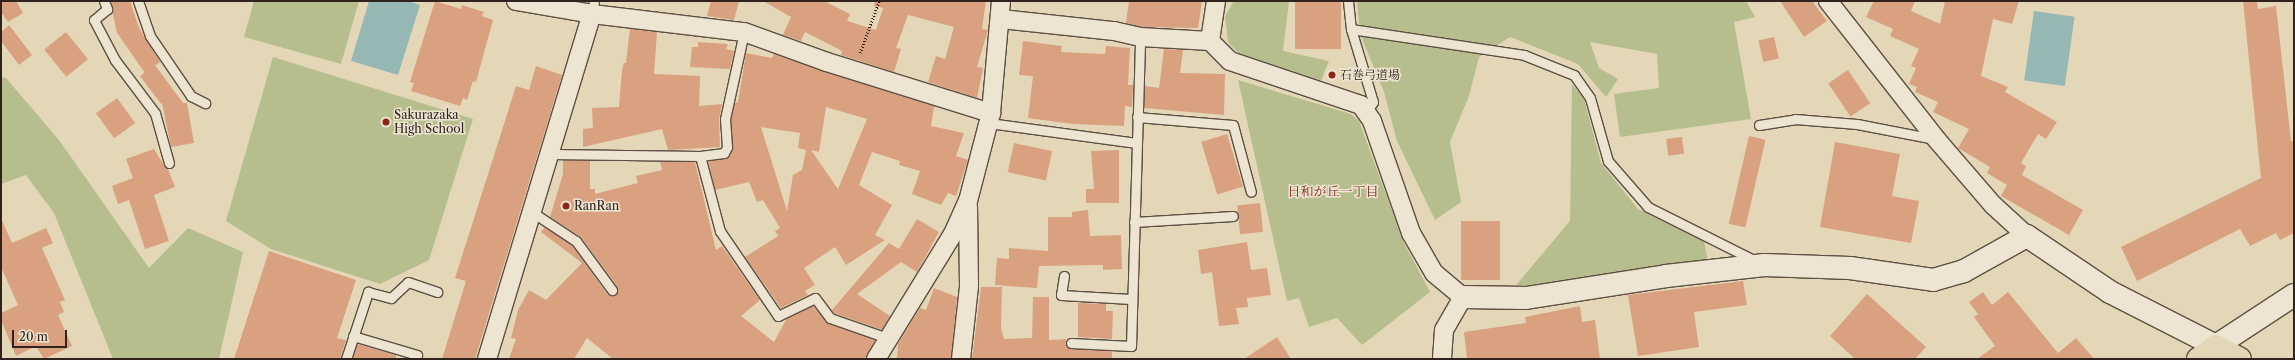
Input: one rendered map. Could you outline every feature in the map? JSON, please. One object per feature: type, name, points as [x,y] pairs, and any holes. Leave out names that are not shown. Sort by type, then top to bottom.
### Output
[{"type":"main road","points":[[2198,359],[2216,346],[2240,359]]},
{"type":"street","points":[[516,1],[593,8],[744,32],[990,118]]},
{"type":"street","points":[[876,359],[887,338],[953,234],[968,201],[990,118],[1001,19],[1001,1]]},
{"type":"street","points":[[1210,41],[1216,1]]},
{"type":"street","points":[[1828,1],[1937,140],[1993,205],[2027,236],[2110,292],[2216,346],[2294,295]]},
{"type":"street","points":[[487,359],[593,8]]},
{"type":"street","points":[[1001,19],[1114,31],[1140,37],[1210,41],[1230,61],[1361,105],[1372,121],[1411,233],[1434,273],[1464,296],[1526,298],[1666,276],[1764,265],[1850,268],[1933,280],[1964,271],[2027,236]]},
{"type":"street","points":[[961,359],[969,286],[968,201]]},
{"type":"street","points":[[1442,359],[1444,330],[1464,296]]},
{"type":"lane","points":[[104,1],[107,9],[94,20],[115,60],[155,113],[169,163]]},
{"type":"lane","points":[[138,1],[150,36],[191,96],[205,103]]},
{"type":"lane","points":[[1348,1],[1351,29],[1373,102],[1366,112]]},
{"type":"lane","points":[[1351,29],[1524,56],[1574,75],[1590,98],[1608,161],[1648,207],[1764,265]]},
{"type":"lane","points":[[550,154],[700,156],[724,153],[727,147],[725,119],[744,32]]},
{"type":"lane","points":[[1071,343],[1131,346],[1131,299],[1140,37]]},
{"type":"lane","points":[[1137,117],[1233,125],[1251,192]]},
{"type":"lane","points":[[990,118],[1137,143]]},
{"type":"lane","points":[[1759,125],[1795,120],[1857,124],[1937,140]]},
{"type":"lane","points":[[700,156],[720,231],[778,316],[815,298],[830,318],[887,338]]},
{"type":"lane","points":[[532,212],[576,241],[612,290]]},
{"type":"lane","points":[[1134,222],[1233,216]]},
{"type":"lane","points":[[1064,276],[1061,295],[1131,299]]},
{"type":"lane","points":[[346,359],[368,292],[391,298],[408,282],[437,292]]},
{"type":"lane","points":[[353,336],[417,355]]},
{"type":"path","points":[[854,70],[879,1]]},
{"type":"green space","points":[[254,1],[359,1],[341,64],[244,37]]},
{"type":"green space","points":[[1234,1],[1289,1],[1283,51],[1329,61],[1321,81],[1241,56],[1228,42],[1225,16]]},
{"type":"green space","points":[[1357,1],[1746,1],[1755,17],[1734,22],[1751,119],[1620,137],[1614,94],[1659,88],[1657,54],[1590,42],[1599,68],[1618,79],[1606,97],[1578,64],[1510,37],[1479,57],[1469,96],[1450,142],[1461,202],[1435,220],[1397,141],[1384,92],[1360,34]]},
{"type":"green space","points":[[273,57],[473,119],[429,260],[380,284],[271,249],[226,221]]},
{"type":"green space","points":[[1,77],[6,78],[59,140],[149,268],[188,228],[243,252],[219,359],[113,359],[54,213],[26,175],[1,184]]},
{"type":"green space","points":[[1238,80],[1351,114],[1359,121],[1404,243],[1430,292],[1362,345],[1337,318],[1309,327],[1299,298],[1287,301]]},
{"type":"green space","points":[[1572,84],[1584,99],[1601,163],[1638,209],[1704,241],[1708,263],[1531,290],[1516,285],[1570,221]]},
{"type":"water","points":[[369,1],[408,1],[420,5],[398,75],[351,61]]},
{"type":"water","points":[[2034,11],[2075,17],[2065,86],[2024,80]]},
{"type":"building","points":[[1,1],[16,1],[23,13],[8,22],[1,12]]},
{"type":"building","points":[[110,1],[130,1],[139,28],[160,62],[145,73],[117,33]]},
{"type":"building","points":[[435,1],[461,9],[462,5],[484,12],[482,16],[493,20],[476,82],[473,81],[467,100],[463,98],[460,106],[411,91],[414,83],[410,82]]},
{"type":"building","points":[[711,1],[739,1],[734,20],[707,16]]},
{"type":"building","points":[[763,1],[824,1],[850,14],[847,21],[876,30],[883,8],[874,6],[875,1],[986,1],[982,29],[988,30],[977,67],[983,68],[977,98],[928,82],[936,56],[945,59],[954,27],[908,15],[896,48],[901,49],[894,72],[841,55],[842,51],[805,32],[801,41],[783,35],[791,17]]},
{"type":"building","points":[[1129,1],[1202,1],[1198,28],[1141,27],[1126,23]]},
{"type":"building","points":[[1295,1],[1341,1],[1341,49],[1295,49]]},
{"type":"building","points":[[1780,1],[1812,1],[1827,21],[1804,37]]},
{"type":"building","points":[[1874,1],[1915,1],[1911,11],[1940,24],[1945,1],[2019,1],[2012,24],[1993,19],[1981,76],[2008,87],[2005,92],[2057,122],[2046,139],[2038,134],[2021,163],[2026,166],[2022,175],[2083,210],[2069,235],[2001,196],[2007,185],[1987,173],[1990,167],[1958,148],[1969,129],[1933,112],[1938,102],[1915,92],[1917,87],[1909,84],[1916,68],[1911,66],[1919,49],[1890,36],[1893,29],[1866,17]]},
{"type":"building","points":[[2243,1],[2257,1],[2258,9],[2276,6],[2291,141],[2294,141],[2294,233],[2280,240],[2276,233],[2250,246],[2240,229],[2137,281],[2121,247],[2261,178]]},
{"type":"building","points":[[9,25],[32,55],[19,65],[1,41],[1,32]]},
{"type":"building","points":[[630,29],[657,32],[654,74],[700,76],[699,106],[722,104],[719,119],[720,147],[668,150],[662,129],[583,147],[583,129],[593,128],[592,108],[619,107],[622,70],[624,63],[626,63]]},
{"type":"building","points":[[66,32],[88,59],[66,77],[44,50]]},
{"type":"building","points":[[1774,37],[1779,58],[1763,62],[1758,41]]},
{"type":"building","points":[[1023,41],[1062,46],[1061,52],[1105,54],[1106,46],[1130,48],[1128,85],[1133,85],[1132,107],[1125,106],[1124,126],[1073,124],[1028,118],[1033,76],[1019,75]]},
{"type":"building","points":[[698,42],[728,44],[726,49],[734,51],[730,69],[690,67],[692,47],[698,47]]},
{"type":"building","points":[[1164,49],[1183,50],[1180,73],[1225,74],[1224,115],[1144,108],[1145,86],[1159,88]]},
{"type":"building","points":[[746,53],[772,58],[774,54],[937,107],[934,107],[931,126],[964,133],[956,156],[968,160],[956,196],[948,193],[941,205],[912,194],[920,171],[899,165],[900,161],[872,152],[859,185],[892,205],[875,235],[885,240],[846,265],[835,247],[804,268],[815,285],[805,291],[808,295],[781,308],[745,257],[778,236],[775,231],[780,228],[763,200],[757,202],[749,182],[715,190],[708,161],[727,158],[732,150],[731,119],[735,103],[738,102]],"holes":[[[826,107],[867,119],[838,189],[811,150],[819,152]],[[761,127],[800,133],[798,148],[806,150],[802,170],[793,175],[787,211]]]},
{"type":"building","points":[[155,65],[183,103],[187,103],[194,143],[171,147],[162,103],[161,104],[140,76]]},
{"type":"building","points":[[536,66],[562,75],[475,359],[442,359],[466,281],[455,278],[516,86],[529,90]]},
{"type":"building","points":[[1848,70],[1870,103],[1850,117],[1828,83]]},
{"type":"building","points":[[117,98],[135,123],[114,138],[96,113]]},
{"type":"building","points":[[1227,134],[1243,187],[1217,194],[1201,142]]},
{"type":"building","points":[[1749,136],[1766,140],[1745,228],[1729,224]]},
{"type":"building","points":[[1682,137],[1684,154],[1668,156],[1666,139]]},
{"type":"building","points":[[1835,142],[1900,154],[1892,196],[1919,201],[1911,243],[1820,227]]},
{"type":"building","points":[[1014,143],[1052,151],[1046,180],[1008,172]]},
{"type":"building","points":[[154,149],[165,167],[168,169],[175,187],[154,195],[169,241],[145,249],[129,200],[118,204],[112,186],[133,178],[126,159]]},
{"type":"building","points":[[1119,150],[1119,203],[1086,203],[1086,189],[1094,189],[1091,151]]},
{"type":"building","points":[[563,160],[590,161],[590,189],[595,189],[595,194],[638,183],[636,176],[662,170],[660,161],[695,162],[716,250],[722,246],[760,300],[741,316],[774,342],[787,318],[813,306],[828,323],[875,340],[866,359],[613,359],[587,338],[574,359],[509,359],[516,339],[511,338],[518,310],[529,290],[546,300],[582,263],[541,232],[545,227],[572,245],[607,294],[613,296],[618,292],[617,286],[581,237],[550,217],[563,174]]},
{"type":"building","points":[[1260,203],[1263,232],[1240,234],[1237,205]]},
{"type":"building","points":[[1088,210],[1090,236],[1121,235],[1122,269],[1103,270],[1103,265],[1039,266],[1037,288],[995,285],[997,258],[1009,259],[1009,248],[1048,251],[1048,217],[1072,217],[1072,212]]},
{"type":"building","points":[[1,218],[12,243],[46,228],[53,243],[42,248],[65,300],[60,302],[64,312],[58,315],[72,346],[44,359],[36,346],[16,356],[1,320],[1,313],[18,305],[1,267]]},
{"type":"building","points":[[917,219],[939,232],[917,272],[901,262],[857,294],[890,316],[882,330],[834,313],[832,310],[889,243],[899,249]]},
{"type":"building","points":[[1461,221],[1500,221],[1500,280],[1461,280]]},
{"type":"building","points":[[1247,242],[1251,270],[1267,268],[1271,295],[1247,298],[1248,307],[1236,308],[1239,324],[1219,326],[1212,272],[1201,274],[1198,250]]},
{"type":"building","points":[[269,251],[356,280],[337,338],[346,340],[340,359],[234,359]]},
{"type":"building","points":[[1743,281],[1747,305],[1694,312],[1699,347],[1638,356],[1628,295]]},
{"type":"building","points":[[981,287],[1002,287],[1001,328],[1004,339],[1032,338],[1033,297],[1049,297],[1049,340],[1066,339],[1066,345],[1071,349],[1112,351],[1112,359],[972,359]]},
{"type":"building","points":[[934,288],[957,297],[951,359],[897,359],[898,344],[920,308],[926,310]]},
{"type":"building","points":[[1983,292],[1992,305],[2008,292],[2058,353],[2076,338],[2094,359],[1977,359],[1995,346],[1974,317],[1978,314],[1969,302]]},
{"type":"building","points":[[1867,294],[1926,347],[1915,359],[1855,359],[1830,336]]},
{"type":"building","points":[[1078,303],[1106,304],[1106,311],[1113,311],[1112,339],[1078,337]]},
{"type":"building","points":[[1580,306],[1582,322],[1595,320],[1600,359],[1467,359],[1464,332],[1526,323],[1525,317]]},
{"type":"building","points":[[1277,337],[1291,359],[1244,359]]},
{"type":"building","points":[[357,344],[396,355],[396,359],[352,359]]},
{"type":"place","name":"石巻弓道場","points":[[1332,75]]},
{"type":"place","name":"Sakurazaka High School","points":[[386,122]]},
{"type":"place","name":"RanRan","points":[[566,206]]},
{"type":"district","name":"日和が丘一丁目","points":[[1333,191]]}]
